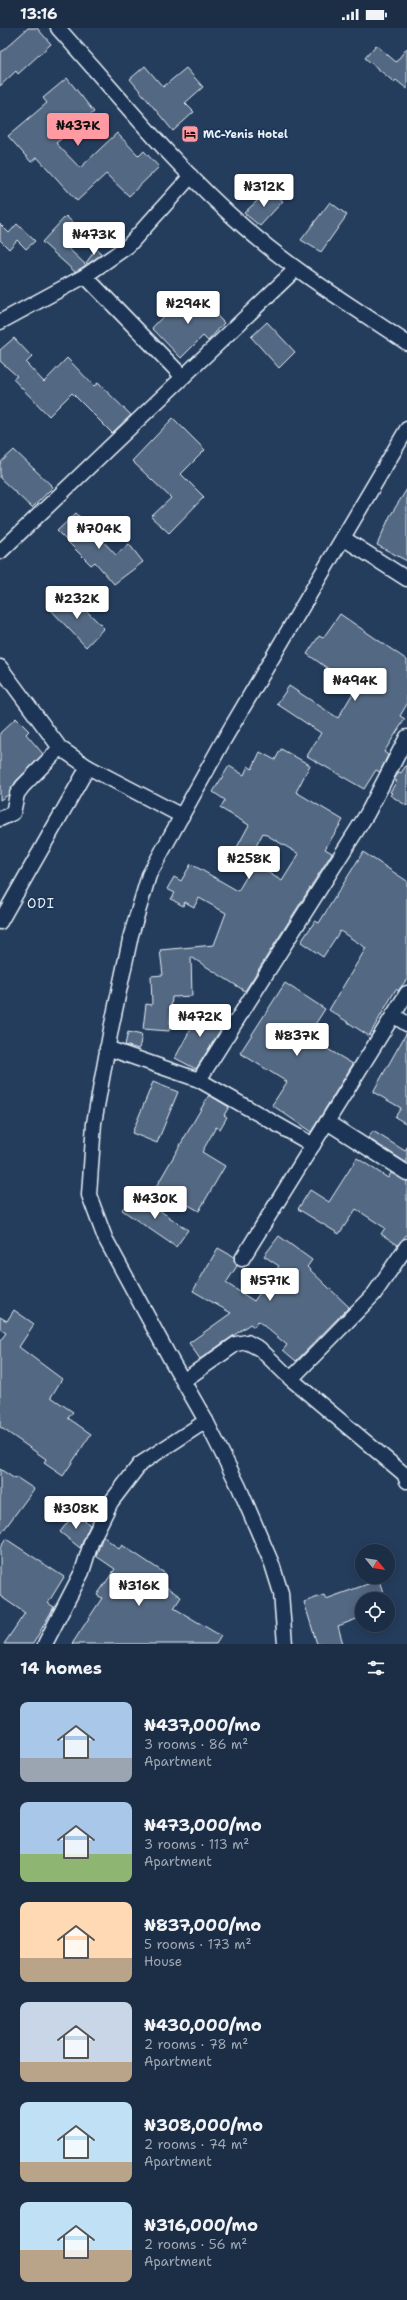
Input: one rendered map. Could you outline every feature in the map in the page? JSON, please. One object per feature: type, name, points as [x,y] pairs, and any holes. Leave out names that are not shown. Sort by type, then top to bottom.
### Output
[{"type":"street","points":[[58,28],[191,176],[244,227],[296,269],[407,343]]},
{"type":"street","points":[[0,322],[85,276],[128,246],[191,176]]},
{"type":"street","points":[[0,552],[296,269]]},
{"type":"street","points":[[85,276],[183,377]]},
{"type":"street","points":[[286,1644],[281,1593],[272,1564],[239,1487],[206,1421],[183,1382],[105,1238],[89,1195],[94,1123],[131,935],[149,875],[222,743],[407,428]]},
{"type":"street","points":[[343,538],[407,579]]},
{"type":"street","points":[[0,667],[60,748],[88,767],[182,816]]},
{"type":"street","points":[[199,1080],[367,814],[407,737]]},
{"type":"street","points":[[0,819],[13,813],[17,805],[17,794],[60,748]]},
{"type":"street","points":[[0,922],[88,767]]},
{"type":"street","points":[[242,1259],[407,993]]},
{"type":"street","points":[[393,1015],[407,1024]]},
{"type":"street","points":[[108,1048],[199,1080],[313,1145]]},
{"type":"street","points":[[327,1122],[407,1173]]},
{"type":"street","points":[[291,1379],[374,1294],[407,1246]]},
{"type":"street","points":[[183,1382],[236,1344],[247,1342],[260,1349],[291,1379],[404,1474],[407,1481]]},
{"type":"street","points":[[45,1644],[82,1572],[92,1540],[111,1502],[140,1464],[206,1421]]},
{"type":"building","points":[[28,28],[37,28],[51,44],[18,74],[16,71],[0,86],[0,53]]},
{"type":"building","points":[[376,45],[396,62],[407,48],[407,89],[396,80],[394,82],[365,58]]},
{"type":"building","points":[[145,66],[163,87],[186,68],[203,87],[185,103],[194,112],[173,131],[130,79]]},
{"type":"building","points":[[67,78],[94,112],[56,143],[80,168],[117,133],[139,156],[144,151],[159,167],[129,196],[106,174],[77,201],[37,157],[31,162],[8,136],[47,103],[43,98]]},
{"type":"building","points":[[269,190],[283,201],[260,226],[244,213]]},
{"type":"building","points":[[330,202],[347,215],[321,252],[301,240]]},
{"type":"building","points":[[66,216],[83,232],[68,248],[86,265],[75,272],[42,242]]},
{"type":"building","points":[[0,224],[9,233],[17,224],[35,241],[26,249],[17,240],[9,249],[0,240]]},
{"type":"building","points":[[96,249],[102,254],[88,264],[86,263]]},
{"type":"building","points":[[194,292],[224,323],[208,341],[203,336],[181,358],[152,328],[168,311],[172,315]]},
{"type":"building","points":[[267,322],[295,352],[279,368],[251,337]]},
{"type":"building","points":[[14,338],[32,357],[26,363],[44,382],[67,358],[94,386],[98,383],[131,415],[112,433],[72,393],[49,416],[13,379],[17,376],[0,361],[0,350]]},
{"type":"building","points":[[173,418],[205,450],[181,474],[204,497],[169,533],[151,517],[171,498],[132,461]]},
{"type":"building","points":[[14,450],[53,487],[32,508],[0,478],[0,463]]},
{"type":"building","points":[[407,489],[407,561],[377,545],[390,516]]},
{"type":"building","points":[[76,513],[116,555],[129,544],[143,562],[114,584],[95,562],[91,565],[57,531]]},
{"type":"building","points":[[68,593],[104,628],[86,647],[51,610]]},
{"type":"building","points":[[340,614],[407,660],[407,704],[400,716],[405,719],[384,752],[388,755],[380,772],[376,770],[364,789],[307,756],[321,733],[277,704],[289,686],[338,718],[356,688],[307,654],[319,636],[323,638]]},
{"type":"building","points":[[16,718],[29,731],[26,734],[43,754],[16,781],[8,795],[0,800],[0,733]]},
{"type":"building","points":[[281,749],[310,765],[296,792],[343,820],[325,849],[332,853],[245,991],[191,957],[192,996],[172,997],[169,1031],[143,1029],[146,1004],[152,1005],[151,976],[163,975],[160,950],[214,945],[226,913],[199,898],[194,907],[185,902],[183,906],[171,899],[175,893],[167,889],[174,877],[181,881],[191,864],[238,891],[254,864],[282,881],[299,854],[263,833],[249,859],[235,851],[249,825],[220,808],[225,800],[213,792],[229,766],[244,775],[248,766],[252,769],[260,752],[275,760]]},
{"type":"building","points":[[407,764],[407,806],[390,795],[392,793],[390,792],[397,781],[394,780]]},
{"type":"building","points":[[363,852],[407,881],[407,979],[398,991],[396,989],[369,1036],[329,1010],[366,948],[340,931],[323,957],[301,942],[315,921],[319,923]]},
{"type":"building","points":[[285,983],[325,1009],[307,1037],[353,1064],[311,1132],[272,1105],[287,1082],[240,1053]]},
{"type":"building","points":[[202,1008],[221,1019],[224,1016],[228,1018],[196,1069],[175,1058]]},
{"type":"building","points":[[128,1032],[142,1035],[139,1049],[125,1045]]},
{"type":"building","points":[[407,1032],[407,1124],[395,1117],[401,1108],[373,1092]]},
{"type":"building","points":[[153,1082],[178,1092],[157,1143],[132,1133]]},
{"type":"building","points":[[209,1095],[229,1107],[224,1115],[227,1117],[220,1129],[216,1127],[202,1152],[225,1166],[199,1211],[156,1187]]},
{"type":"building","points":[[373,1131],[405,1151],[407,1147],[407,1163],[368,1138]]},
{"type":"building","points":[[357,1158],[388,1178],[391,1173],[407,1181],[407,1234],[398,1245],[381,1234],[385,1228],[356,1209],[339,1234],[298,1209],[310,1190],[329,1202]]},
{"type":"building","points":[[134,1193],[188,1230],[176,1247],[122,1210]]},
{"type":"building","points":[[279,1236],[312,1260],[307,1267],[349,1307],[296,1361],[283,1350],[287,1345],[258,1321],[254,1327],[250,1324],[200,1359],[189,1343],[231,1313],[193,1291],[218,1248],[234,1257],[237,1266],[226,1283],[254,1301],[279,1266],[264,1256]]},
{"type":"building","points":[[14,1310],[34,1324],[19,1347],[62,1379],[51,1397],[73,1412],[68,1418],[91,1434],[63,1476],[44,1463],[46,1459],[0,1427],[0,1341],[6,1333],[0,1329],[0,1317],[7,1321]]},
{"type":"building","points":[[0,1469],[15,1479],[16,1477],[34,1489],[0,1535]]},
{"type":"building","points":[[75,1513],[90,1525],[80,1548],[60,1532]]},
{"type":"building","points":[[103,1536],[119,1549],[122,1545],[166,1574],[160,1583],[181,1597],[174,1608],[221,1636],[216,1644],[72,1644],[102,1598],[97,1595],[115,1569],[96,1556]]},
{"type":"building","points":[[6,1539],[64,1577],[48,1603],[54,1607],[33,1644],[4,1644],[25,1613],[0,1596],[0,1548]]},
{"type":"building","points":[[368,1584],[380,1584],[383,1592],[355,1592],[355,1620],[338,1626],[343,1644],[317,1644],[304,1602],[324,1595],[326,1599]]},
{"type":"place","name":"MC-Yenis Hotel","points":[[190,134]]},
{"type":"district","name":"ODI","points":[[41,903]]}]
